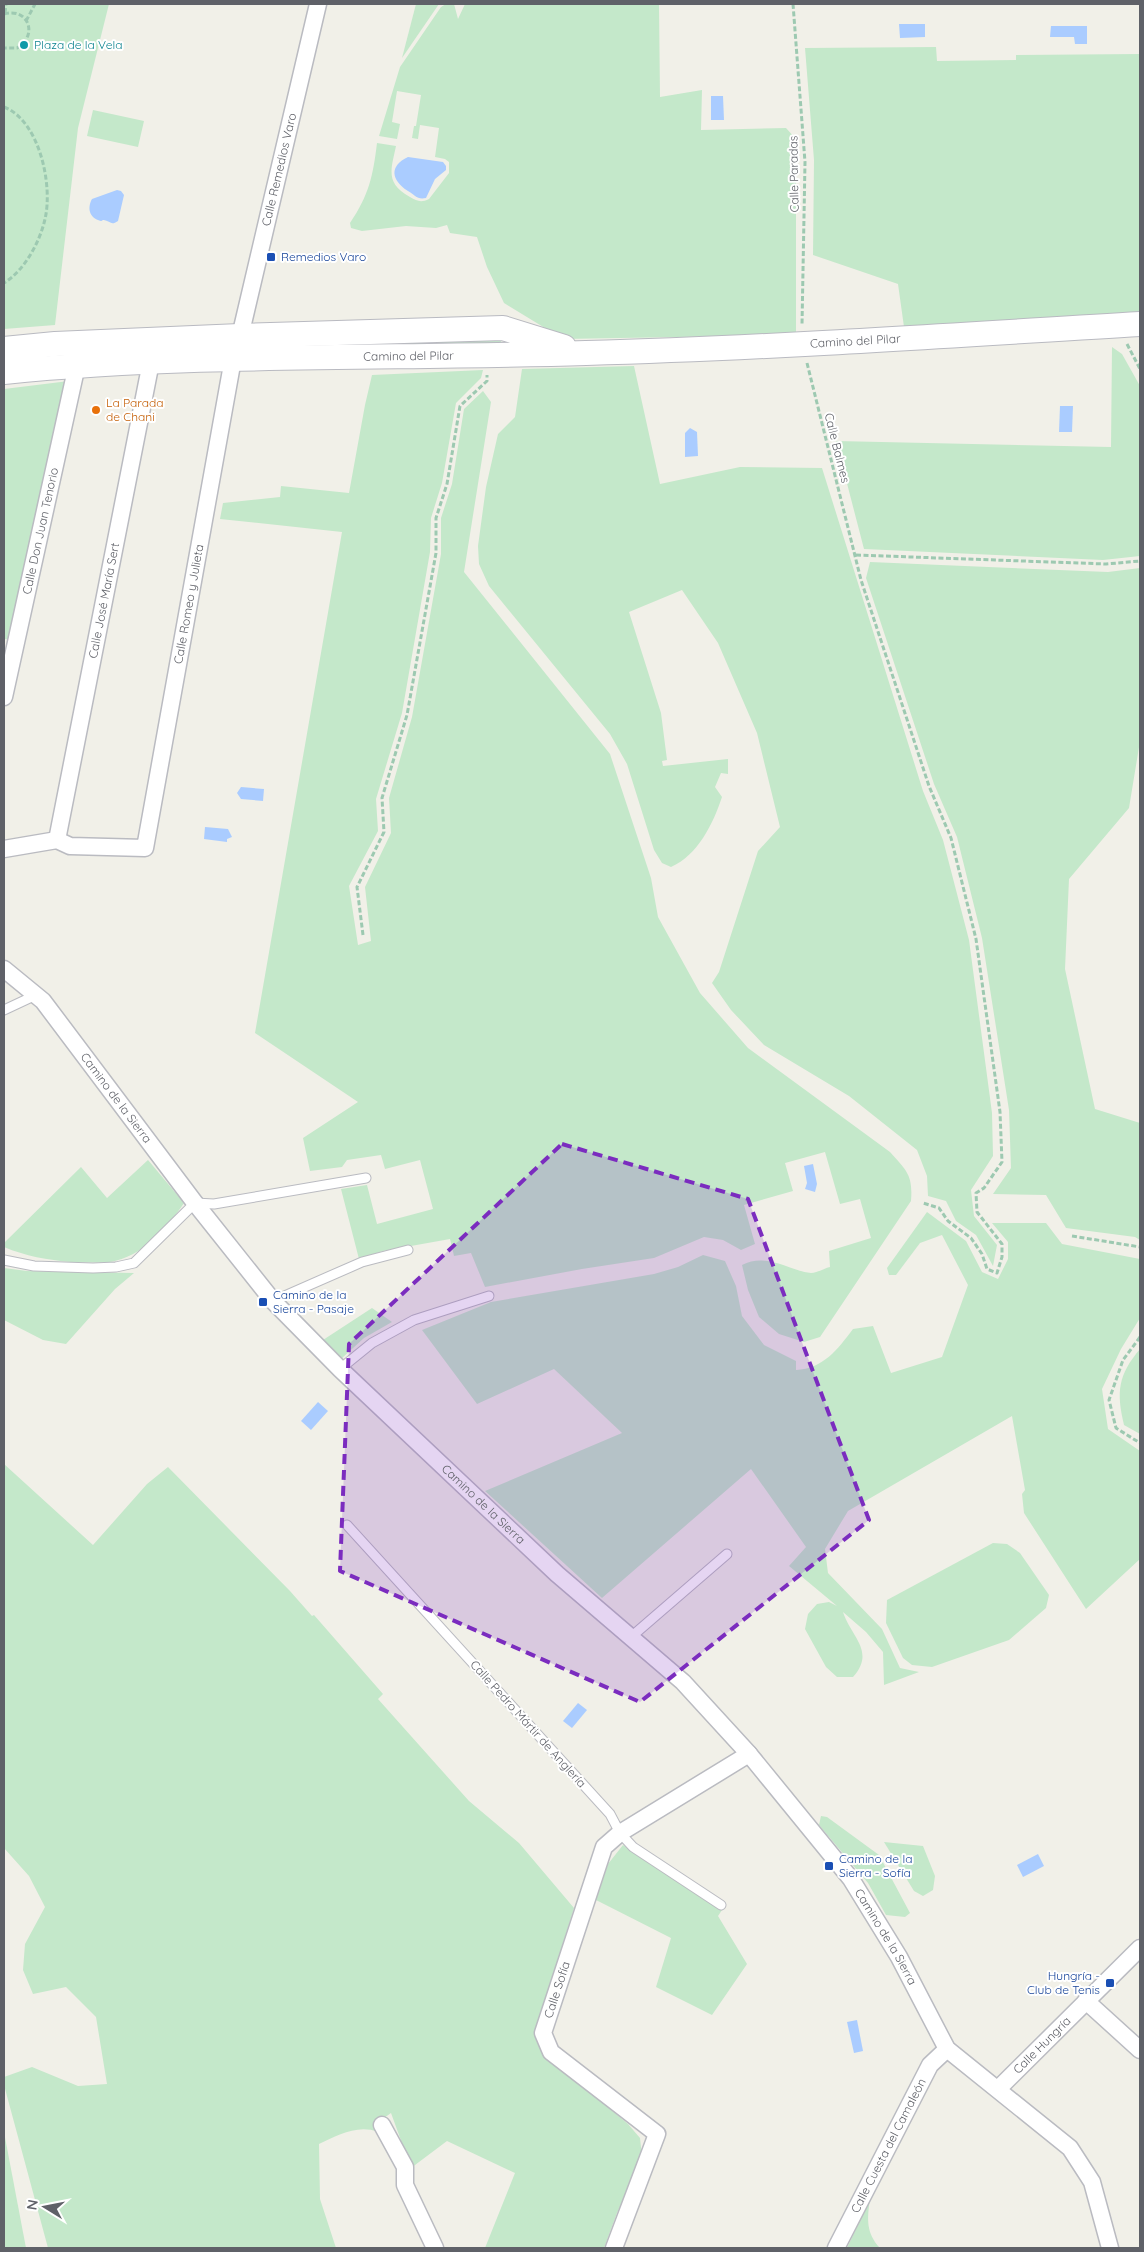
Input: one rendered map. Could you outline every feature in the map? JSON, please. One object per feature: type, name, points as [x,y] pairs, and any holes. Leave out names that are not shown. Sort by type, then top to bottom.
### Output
[{"type":"main road","name":"Camino del Pilar","points":[[4,372],[76,365],[233,359],[585,353],[802,344],[1133,324]]},
{"type":"main road","name":"Camino del Pilar","points":[[4,349],[55,344],[240,336],[503,328],[585,353]]},
{"type":"street","name":"Calle Remedios Varo","points":[[240,336],[318,4]]},
{"type":"street","points":[[233,359],[240,336]]},
{"type":"street","name":"Calle Romeo y Julieta","points":[[57,840],[70,846],[145,848],[233,359]]},
{"type":"street","name":"Calle José María Sert","points":[[57,840],[151,362]]},
{"type":"street","name":"Calle Don Juan Tenorio","points":[[4,697],[76,365]]},
{"type":"street","points":[[4,848],[57,840]]},
{"type":"street","name":"Camino de la Sierra","points":[[4,969],[43,1000],[195,1204],[273,1301],[340,1369],[556,1574],[683,1682],[749,1754],[851,1880],[899,1957],[947,2049],[1070,2148],[1092,2182],[1110,2248]]},
{"type":"street","name":"Calle Sofía","points":[[614,2248],[657,2134],[552,2052],[543,2033],[604,1847],[620,1833],[749,1754]]},
{"type":"street","name":"Calle Hungría","points":[[998,2089],[1140,1948]]},
{"type":"street","points":[[1086,2001],[1140,2050]]},
{"type":"street","name":"Calle Cuesta del Camaleón","points":[[836,2248],[930,2065],[947,2049]]},
{"type":"street","points":[[382,2125],[405,2167],[405,2185],[435,2248]]},
{"type":"lane","points":[[4,1010],[36,995]]},
{"type":"lane","points":[[4,1260],[34,1266],[93,1268],[134,1263],[195,1204],[214,1204],[366,1178]]},
{"type":"lane","points":[[273,1301],[362,1262],[408,1250]]},
{"type":"lane","points":[[340,1369],[372,1343],[414,1320],[488,1296]]},
{"type":"lane","name":"Calle Pedro Mártir de Anglería","points":[[347,1525],[610,1814],[620,1833],[633,1848],[721,1904]]},
{"type":"lane","points":[[631,1637],[727,1554]]},
{"type":"path","points":[[4,48],[17,48],[27,40],[29,27],[26,21],[13,12],[5,14],[6,4]]},
{"type":"path","points":[[26,21],[35,4]]},
{"type":"path","name":"Calle Paradas","points":[[793,4],[805,162],[802,344]]},
{"type":"path","points":[[4,107],[20,118],[34,138],[42,161],[48,188],[45,219],[36,246],[22,265],[4,283]]},
{"type":"path","points":[[1133,324],[1127,347],[1140,369]]},
{"type":"path","name":"Calle Balmes","points":[[802,344],[861,580],[929,786],[951,838],[976,939],[1000,1112],[1002,1162],[984,1188],[976,1193],[977,1212],[1002,1244],[1002,1257],[997,1273],[987,1269],[982,1254],[971,1238],[948,1221],[939,1208],[923,1203]]},
{"type":"path","points":[[363,935],[357,886],[384,832],[382,798],[407,715],[436,553],[436,518],[447,484],[460,406],[487,381],[490,355]]},
{"type":"path","points":[[856,555],[1106,564],[1140,561]]},
{"type":"path","points":[[1072,1236],[1140,1247]]},
{"type":"path","points":[[1140,1337],[1123,1360],[1109,1400],[1116,1428],[1140,1443]]},
{"type":"highlighted area","points":[[562,1144],[748,1199],[869,1520],[640,1702],[340,1571],[349,1344]]},
{"type":"green space","points":[[4,4],[109,4],[78,128],[55,325],[4,329]]},
{"type":"green space","points":[[416,4],[439,4],[402,58]]},
{"type":"green space","points":[[446,4],[454,4],[458,19],[465,4],[659,4],[660,97],[702,90],[701,130],[786,128],[796,139],[796,335],[563,339],[504,303],[487,267],[477,237],[450,233],[447,225],[436,228],[406,226],[362,231],[351,228],[350,223],[362,203],[369,185],[377,143],[396,146],[392,169],[393,181],[402,192],[415,200],[429,199],[449,173],[449,162],[435,157],[439,128],[420,125],[418,139],[412,138],[421,95],[397,91],[392,122],[400,124],[397,139],[379,136],[400,67],[441,7]]},
{"type":"green space","points":[[936,47],[937,61],[1016,60],[1016,55],[1140,54],[1140,315],[904,327],[898,284],[813,255],[814,160],[805,48]]},
{"type":"green space","points":[[93,110],[144,121],[138,147],[87,136]]},
{"type":"green space","points":[[501,339],[501,344],[301,349],[301,344]]},
{"type":"green space","points":[[1112,347],[1122,354],[1140,386],[1140,556],[1103,560],[864,549],[836,441],[1111,447]]},
{"type":"green space","points":[[634,366],[660,484],[740,467],[822,468],[923,791],[943,840],[969,940],[992,1113],[993,1156],[971,1190],[974,1216],[997,1245],[993,1266],[976,1235],[956,1221],[946,1201],[928,1196],[927,1176],[917,1150],[849,1096],[764,1045],[731,1010],[712,983],[719,972],[758,851],[780,827],[757,733],[718,643],[682,590],[629,612],[661,713],[667,760],[662,761],[663,766],[728,759],[728,774],[721,773],[715,787],[722,797],[714,818],[703,838],[689,855],[671,867],[662,863],[654,850],[627,764],[610,734],[489,586],[479,564],[478,546],[486,487],[498,434],[515,417],[522,369]]},
{"type":"green space","points":[[483,370],[481,378],[456,403],[442,483],[431,518],[430,552],[402,713],[376,799],[378,831],[349,886],[358,945],[371,941],[365,887],[391,833],[389,798],[412,717],[441,554],[441,518],[452,484],[464,409],[483,391],[491,402],[464,572],[610,754],[651,878],[658,917],[700,993],[748,1048],[890,1152],[905,1169],[910,1179],[911,1201],[820,1337],[804,1342],[779,1334],[759,1317],[748,1290],[742,1265],[760,1260],[769,1261],[803,1272],[813,1273],[830,1267],[829,1251],[871,1238],[860,1199],[840,1204],[825,1152],[785,1163],[793,1191],[744,1205],[755,1244],[741,1250],[723,1240],[704,1237],[654,1258],[485,1287],[471,1253],[454,1256],[450,1239],[383,1251],[359,1259],[341,1189],[367,1185],[377,1224],[433,1209],[420,1160],[385,1169],[381,1155],[347,1160],[342,1167],[310,1171],[303,1138],[358,1102],[255,1033],[342,532],[220,519],[223,503],[280,497],[281,486],[349,493],[372,375]]},
{"type":"green space","points":[[69,381],[13,640],[4,639],[4,389]]},
{"type":"green space","points":[[870,562],[1108,572],[1140,568],[1140,741],[1129,808],[1069,879],[1065,969],[1095,1109],[1140,1123],[1140,1240],[1135,1237],[1066,1228],[1046,1195],[993,1194],[1011,1168],[1009,1110],[982,938],[957,837],[934,784],[866,578]]},
{"type":"green space","points":[[148,1160],[184,1203],[162,1231],[143,1248],[122,1259],[110,1262],[71,1262],[37,1257],[4,1247],[4,1243],[81,1167],[107,1198]]},
{"type":"green space","points":[[927,1212],[966,1241],[982,1272],[998,1279],[1008,1259],[1008,1242],[992,1223],[1046,1223],[1062,1244],[1140,1259],[1140,1318],[1121,1349],[1102,1389],[1108,1429],[1140,1451],[1140,1559],[1086,1609],[1024,1513],[1022,1494],[1025,1490],[1012,1416],[848,1511],[825,1549],[828,1573],[882,1629],[900,1668],[919,1672],[884,1685],[883,1652],[866,1632],[843,1612],[860,1644],[862,1659],[860,1668],[853,1677],[837,1677],[826,1667],[805,1629],[808,1614],[817,1604],[829,1602],[837,1606],[789,1566],[806,1547],[751,1469],[602,1598],[485,1491],[622,1433],[554,1369],[477,1404],[422,1330],[491,1302],[654,1274],[678,1267],[703,1255],[725,1261],[736,1286],[742,1316],[764,1345],[796,1361],[796,1370],[814,1366],[829,1357],[853,1329],[873,1326],[891,1373],[942,1357],[968,1285],[942,1235],[920,1243],[896,1275],[889,1275],[887,1268]]},
{"type":"green space","points":[[4,1268],[27,1271],[134,1273],[115,1289],[66,1344],[43,1340],[4,1320]]},
{"type":"green space","points":[[372,1308],[392,1322],[364,1338],[341,1359],[323,1340]]},
{"type":"green space","points":[[1140,1349],[1140,1434],[1124,1425],[1120,1393],[1123,1376],[1127,1367]]},
{"type":"green space","points":[[4,1464],[93,1545],[147,1484],[168,1467],[290,1591],[312,1616],[314,1615],[383,1694],[378,1699],[469,1801],[519,1843],[574,1908],[537,2027],[542,2052],[628,2124],[640,2138],[642,2157],[604,2248],[485,2248],[515,2173],[447,2141],[411,2168],[391,2113],[377,2123],[378,2132],[362,2129],[355,2130],[319,2144],[320,2199],[336,2248],[48,2248],[4,2085],[4,2077],[32,2067],[78,2086],[107,2084],[96,2017],[66,1987],[33,1994],[23,1970],[25,1944],[45,1907],[29,1876],[4,1848]]},
{"type":"green space","points":[[993,1543],[1007,1544],[1020,1553],[1049,1595],[1046,1608],[1009,1640],[932,1667],[912,1665],[903,1658],[886,1623],[887,1600]]},
{"type":"green space","points":[[821,1816],[827,1817],[879,1855],[910,1913],[905,1917],[886,1915],[868,1883],[819,1825]]},
{"type":"green space","points":[[884,1842],[923,1846],[935,1876],[933,1890],[923,1896],[914,1891]]},
{"type":"green space","points":[[623,1845],[722,1910],[718,1916],[747,1964],[712,2015],[656,1987],[671,1938],[596,1900],[608,1864]]},
{"type":"green space","points":[[4,2132],[26,2248],[4,2248]]},
{"type":"green space","points":[[870,2199],[868,2213],[870,2231],[880,2248],[847,2248]]},
{"type":"water","points":[[899,24],[925,24],[925,37],[900,38]]},
{"type":"water","points":[[1051,26],[1087,26],[1087,44],[1075,44],[1074,37],[1050,37]]},
{"type":"water","points":[[711,96],[723,96],[724,120],[711,120]]},
{"type":"water","points":[[408,157],[443,162],[446,166],[446,170],[435,179],[426,198],[416,197],[402,187],[396,178],[395,169]]},
{"type":"water","points":[[117,190],[121,191],[124,195],[118,221],[112,223],[105,220],[100,221],[92,216],[90,205],[92,199]]},
{"type":"water","points":[[1060,406],[1073,406],[1072,432],[1059,432]]},
{"type":"water","points":[[690,428],[697,432],[698,456],[685,457],[685,433]]},
{"type":"water","points":[[241,787],[264,789],[263,801],[241,799],[237,793]]},
{"type":"water","points":[[205,827],[228,829],[232,837],[227,839],[227,842],[204,839]]},
{"type":"water","points":[[813,1164],[817,1184],[815,1192],[805,1189],[807,1183],[804,1166]]},
{"type":"water","points":[[318,1402],[328,1411],[311,1430],[301,1421]]},
{"type":"water","points":[[578,1703],[587,1710],[572,1728],[563,1721]]},
{"type":"water","points":[[1038,1854],[1044,1866],[1023,1877],[1017,1865]]},
{"type":"water","points":[[857,2020],[863,2051],[854,2053],[847,2022]]},
{"type":"place","name":"Plaza de la Vela","points":[[24,45]]},
{"type":"place","name":"Remedios Varo","points":[[271,257]]},
{"type":"place","name":"La Parada de Chani","points":[[96,410]]},
{"type":"place","name":"Camino de la Sierra - Pasaje","points":[[263,1302]]},
{"type":"place","name":"Camino de la Sierra - Sofía","points":[[829,1866]]},
{"type":"place","name":"Hungría - Club de Tenis","points":[[1110,1983]]}]
